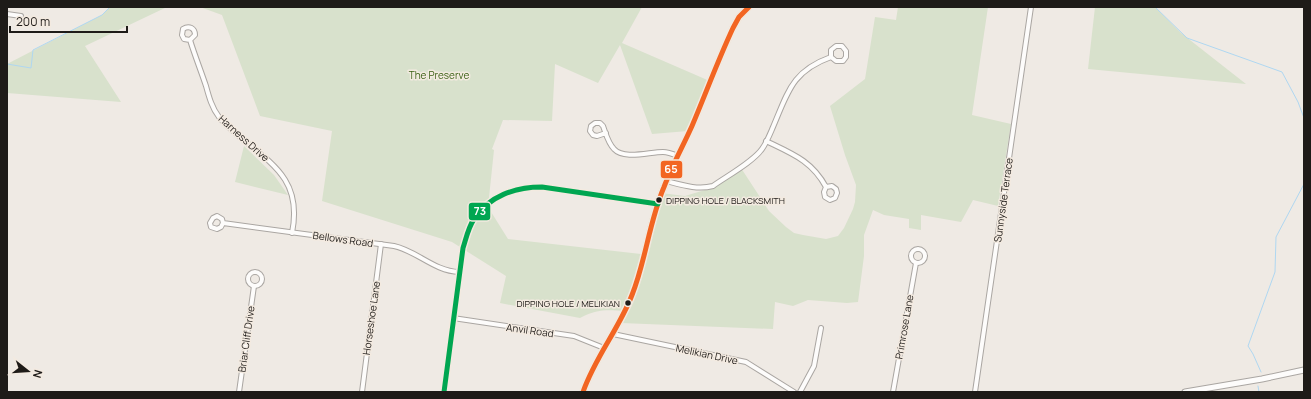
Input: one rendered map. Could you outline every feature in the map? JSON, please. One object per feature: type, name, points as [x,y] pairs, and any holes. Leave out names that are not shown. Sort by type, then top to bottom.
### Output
[{"type":"main road","points":[[583,392],[591,371],[625,312],[637,283],[658,204],[666,181],[733,28],[749,7]]},
{"type":"main road","points":[[1185,392],[1262,379],[1304,370]]},
{"type":"street","name":"Sunnyside Terrace","points":[[975,392],[1031,7]]},
{"type":"street","points":[[7,14],[21,16]]},
{"type":"street","name":"Harness Drive","points":[[190,40],[209,96],[219,117],[232,131],[271,162],[287,183],[293,197],[295,208],[292,233]]},
{"type":"street","points":[[836,46],[843,47],[846,51],[846,56],[841,61],[834,61],[831,56],[831,50],[836,46]]},
{"type":"street","points":[[666,181],[698,188],[713,186],[753,159],[762,150],[795,79],[810,66],[831,56]]},
{"type":"street","points":[[606,133],[614,149],[620,153],[627,155],[663,152],[678,156]]},
{"type":"street","points":[[766,141],[803,160],[818,174],[826,187]]},
{"type":"street","points":[[444,392],[462,248],[474,220],[490,203],[499,196],[508,192],[529,187],[542,187],[658,204]]},
{"type":"street","name":"Bellows Road","points":[[223,223],[381,244],[403,249],[439,268],[459,272]]},
{"type":"street","name":"Horseshoe Lane","points":[[362,392],[381,244]]},
{"type":"street","name":"Primrose Lane","points":[[893,392],[916,263]]},
{"type":"street","name":"Briar Cliff Drive","points":[[239,392],[254,286]]},
{"type":"street","name":"Anvil Road","points":[[453,318],[574,336],[604,348]]},
{"type":"street","points":[[800,392],[814,366],[821,328]]},
{"type":"street","name":"Melikian Drive","points":[[613,334],[746,362],[794,392]]},
{"type":"green space","points":[[110,7],[167,7],[85,46],[121,102],[7,93],[7,64],[102,15]]},
{"type":"green space","name":"The Preserve","points":[[200,7],[642,7],[622,43],[712,82],[688,131],[652,134],[620,45],[598,83],[555,64],[552,121],[503,120],[492,149],[494,150],[488,207],[508,239],[641,254],[648,226],[661,193],[685,196],[708,189],[741,168],[769,211],[794,233],[826,239],[838,236],[844,228],[853,209],[856,185],[830,106],[865,79],[875,17],[896,20],[898,7],[988,7],[972,115],[1011,124],[998,206],[973,200],[961,222],[921,215],[921,230],[909,228],[909,219],[884,215],[873,210],[864,235],[864,256],[858,302],[847,303],[808,300],[793,306],[775,302],[773,329],[621,323],[625,311],[602,311],[580,318],[500,303],[506,276],[452,242],[322,201],[332,131],[260,116],[222,15]]},
{"type":"green space","points":[[1095,7],[1155,7],[1181,33],[1246,84],[1088,69]]},
{"type":"green space","points":[[244,146],[274,175],[288,195],[235,182]]},
{"type":"waterway","points":[[7,64],[31,68],[33,50],[102,15],[110,7]]},
{"type":"waterway","points":[[1155,7],[1187,38],[1282,72],[1298,102],[1304,118]]},
{"type":"waterway","points":[[1261,372],[1248,346],[1275,272],[1276,237],[1304,184]]},
{"type":"waterway","points":[[1258,386],[1259,392]]},
{"type":"transit line","name":"65","points":[[583,392],[594,367],[621,320],[632,295],[641,268],[659,200],[667,179],[692,126],[733,28],[739,17],[749,7]]},
{"type":"transit line","name":"73","points":[[444,392],[463,248],[472,222],[487,204],[504,194],[532,187],[542,187],[658,204]]},
{"type":"place","name":"DIPPING HOLE / BLACKSMITH","points":[[659,200]]},
{"type":"place","name":"DIPPING HOLE / MELIKIAN","points":[[628,303]]}]
